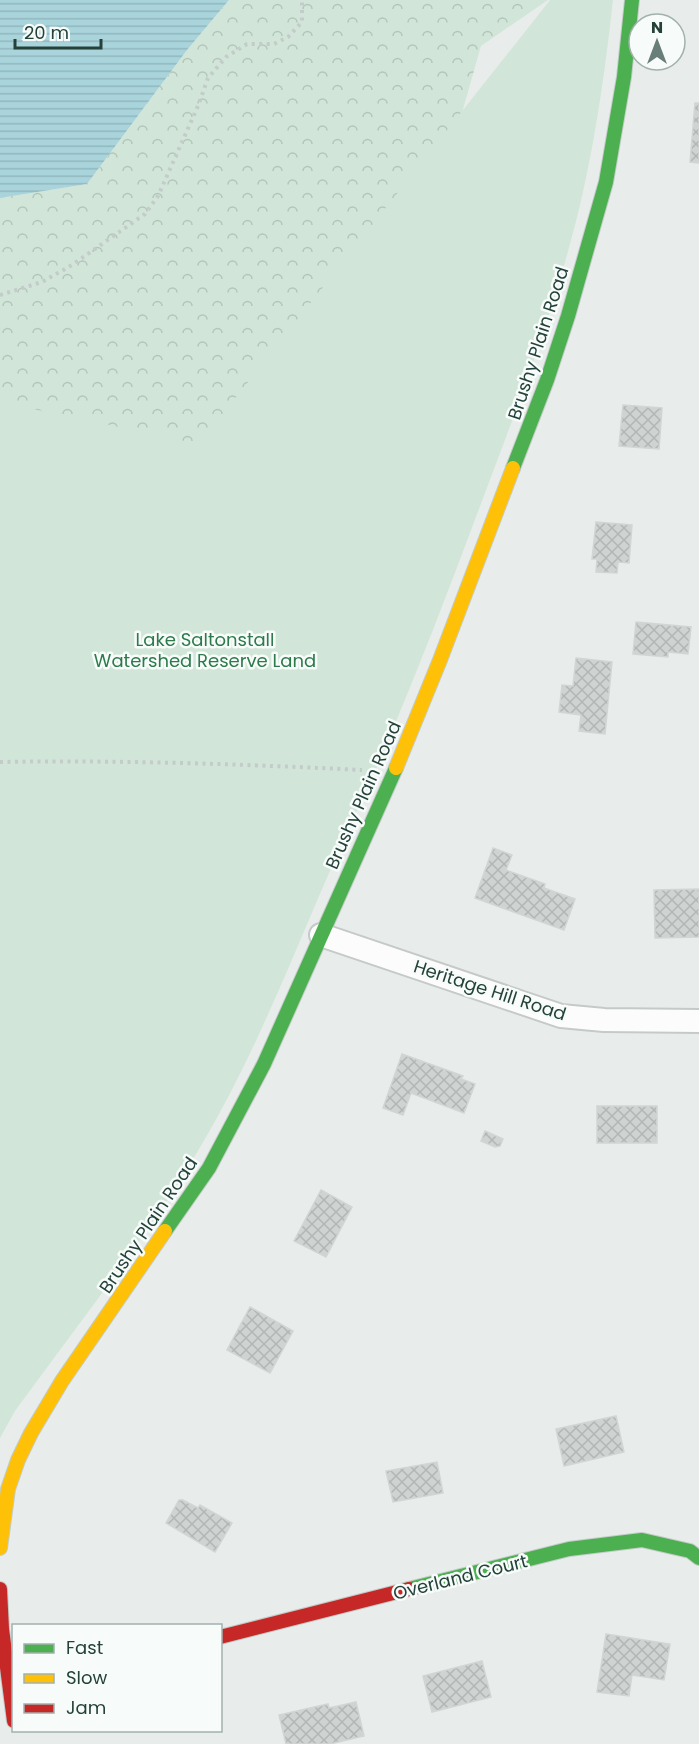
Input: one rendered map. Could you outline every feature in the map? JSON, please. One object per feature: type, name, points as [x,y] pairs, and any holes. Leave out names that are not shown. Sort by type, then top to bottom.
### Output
[{"type":"main road","name":"Brushy Plain Road","points":[[0,1548],[9,1487],[25,1444],[38,1418],[209,1168],[264,1064],[394,772],[440,660],[547,380],[568,316],[606,182],[624,77],[632,0]]},
{"type":"main road","name":"Overland Court","points":[[222,1636],[569,1549],[642,1540],[690,1551],[699,1558]]},
{"type":"main road","points":[[0,1589],[2,1629],[11,1684]]},
{"type":"street","name":"Heritage Hill Road","points":[[321,935],[561,1016],[604,1020],[699,1021]]},
{"type":"path","points":[[0,295],[42,282],[72,265],[145,214],[158,196],[208,78],[226,57],[247,44],[274,44],[288,37],[302,22],[302,0]]},
{"type":"path","points":[[0,762],[206,763],[394,772]]},
{"type":"green space","points":[[229,0],[548,0],[481,46],[315,631],[0,1342],[0,198],[87,184],[187,50]]},
{"type":"green space","name":"Lake Saltonstall Watershed Reserve Land","points":[[550,0],[613,0],[597,120],[573,233],[549,316],[455,573],[383,754],[260,1033],[223,1108],[159,1213],[15,1411],[0,1438],[0,402],[199,444]]},
{"type":"water","points":[[0,0],[229,0],[187,50],[87,184],[0,198]]},
{"type":"building","points":[[695,103],[699,103],[699,163],[690,162]]},
{"type":"building","points":[[623,405],[662,408],[659,449],[619,446]]},
{"type":"building","points":[[596,522],[632,525],[629,563],[618,562],[617,573],[596,572],[597,559],[592,559]]},
{"type":"building","points":[[636,622],[691,627],[688,654],[668,652],[668,657],[633,654]]},
{"type":"building","points":[[576,658],[612,662],[605,734],[579,731],[581,715],[559,712],[562,685],[573,686]]},
{"type":"building","points":[[493,848],[512,855],[506,870],[545,884],[544,888],[575,899],[564,930],[475,898]]},
{"type":"building","points":[[699,889],[699,937],[655,938],[654,890]]},
{"type":"building","points":[[402,1054],[463,1076],[461,1079],[475,1084],[464,1113],[411,1093],[403,1115],[383,1108]]},
{"type":"building","points":[[597,1106],[657,1106],[657,1143],[597,1143]]},
{"type":"building","points":[[485,1131],[503,1139],[500,1146],[495,1147],[481,1141]]},
{"type":"building","points":[[321,1190],[352,1207],[326,1257],[294,1241]]},
{"type":"building","points":[[250,1307],[293,1331],[270,1373],[227,1350]]},
{"type":"building","points":[[616,1416],[624,1452],[564,1466],[556,1429]]},
{"type":"building","points":[[437,1462],[443,1493],[393,1502],[386,1471]]},
{"type":"building","points":[[179,1500],[198,1508],[200,1505],[232,1523],[215,1552],[166,1523]]},
{"type":"building","points":[[606,1634],[670,1644],[664,1680],[632,1675],[629,1696],[597,1692]]},
{"type":"building","points":[[482,1661],[491,1697],[432,1712],[423,1676]]},
{"type":"building","points":[[356,1702],[364,1736],[330,1744],[286,1744],[279,1715],[328,1704],[329,1708]]},
{"type":"traffic: fast","points":[[513,468],[547,380],[568,316],[606,182],[624,77],[632,0]]},
{"type":"traffic: fast","points":[[165,1231],[209,1168],[264,1064],[396,768]]},
{"type":"traffic: fast","points":[[409,1589],[569,1549],[642,1540],[690,1551],[699,1558]]},
{"type":"traffic: slow","points":[[396,768],[513,468]]},
{"type":"traffic: slow","points":[[0,1548],[8,1489],[31,1433],[62,1381],[165,1231]]},
{"type":"traffic: jam","points":[[0,1589],[2,1629],[12,1706]]},
{"type":"traffic: jam","points":[[222,1636],[409,1589]]}]
